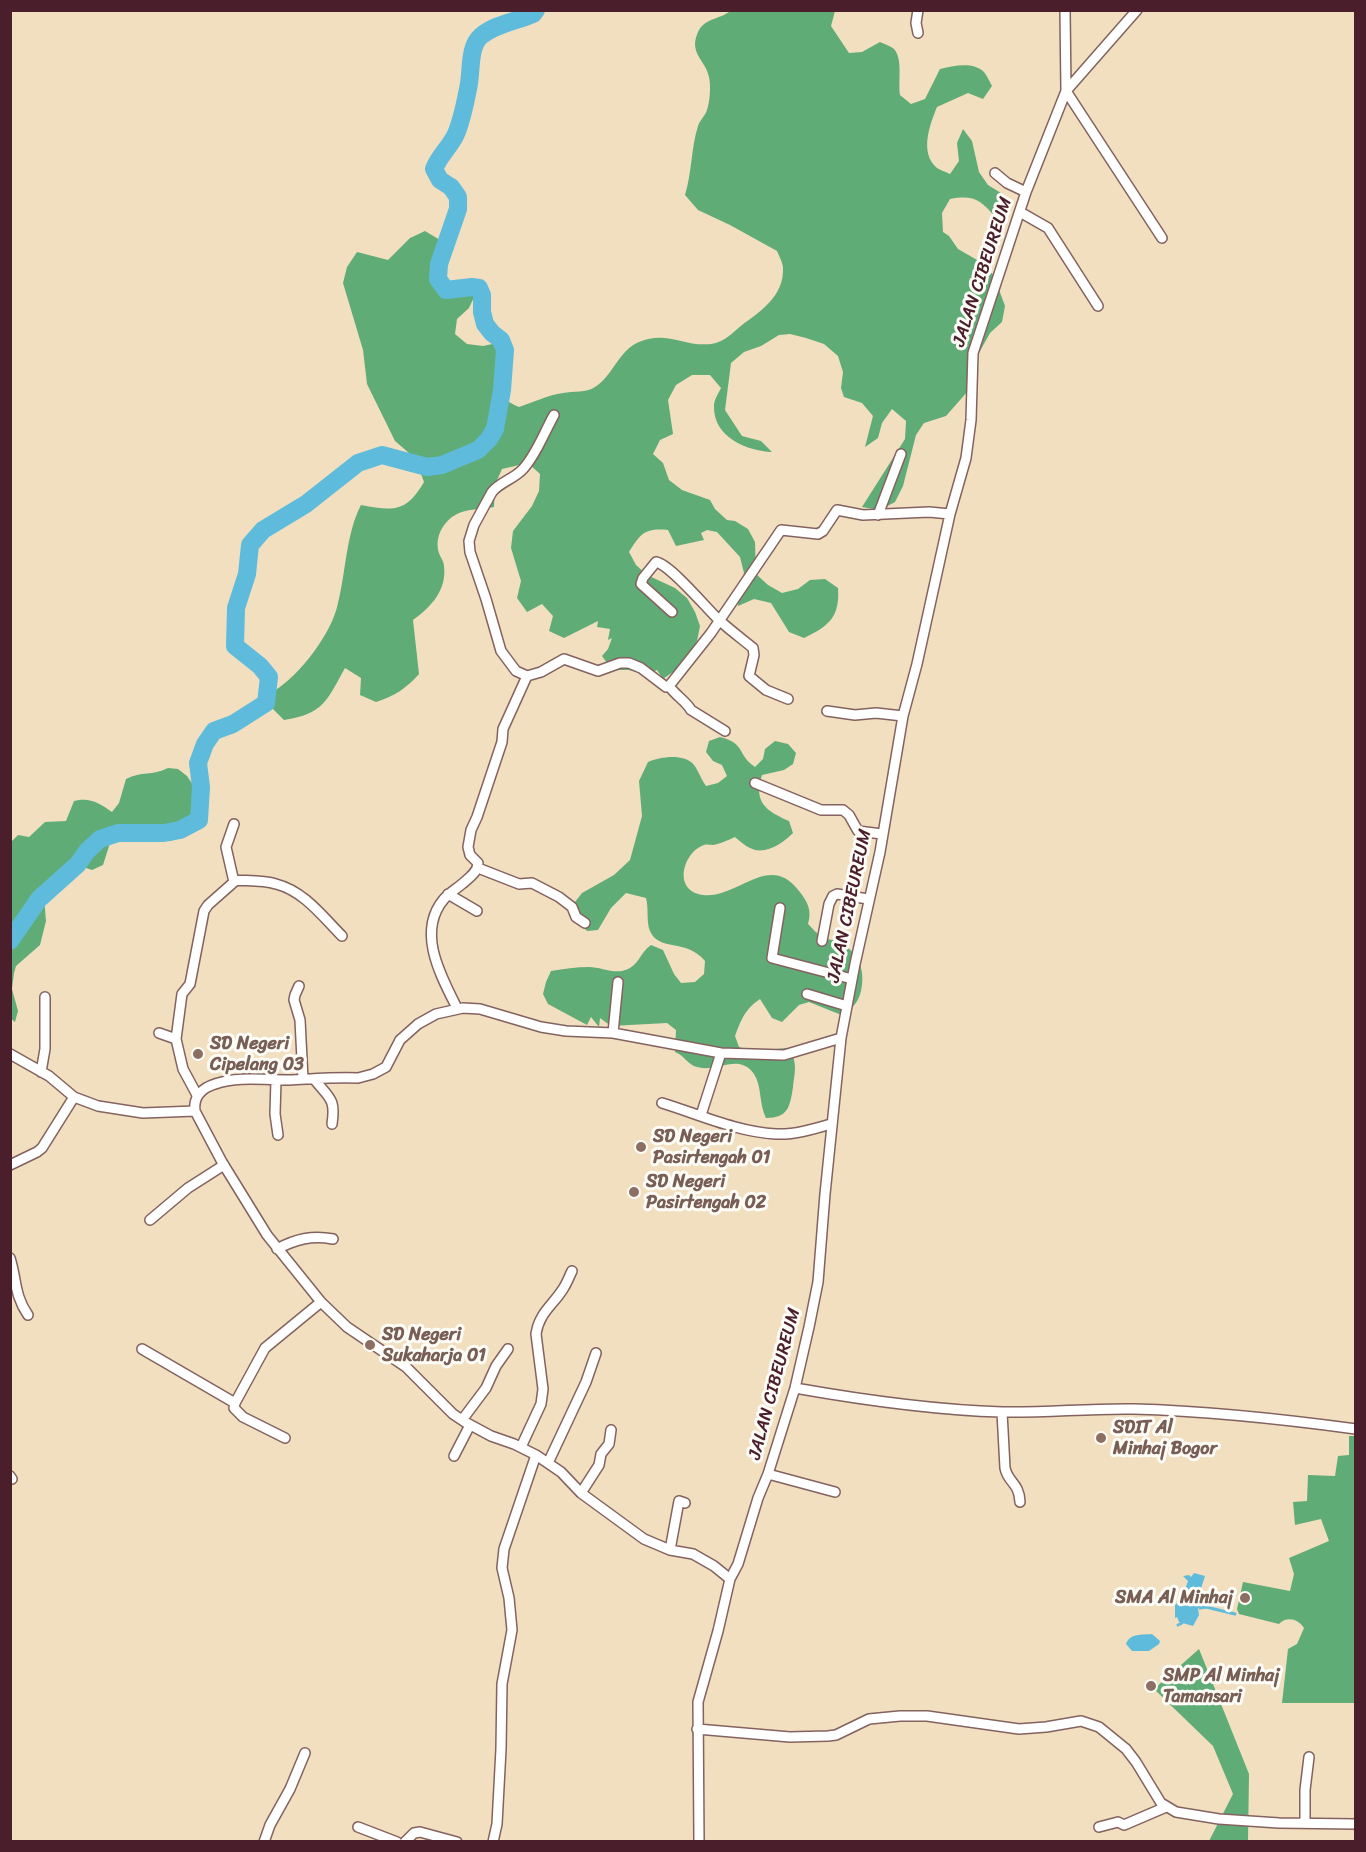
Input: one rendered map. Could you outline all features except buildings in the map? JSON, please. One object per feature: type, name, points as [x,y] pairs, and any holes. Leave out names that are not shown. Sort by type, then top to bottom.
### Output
[{"type":"street","points":[[918,10],[916,16],[918,33]]},
{"type":"street","points":[[1065,10],[1066,91],[1162,238]]},
{"type":"street","name":"JALAN CIBEUREUM","points":[[699,1842],[698,1702],[730,1579],[738,1564],[795,1388],[818,1282],[831,1124],[841,1038],[903,716],[917,664],[950,514],[970,441],[973,353],[1026,192],[1066,91],[1137,10]]},
{"type":"street","points":[[995,173],[1007,183],[1026,192]]},
{"type":"street","points":[[1020,212],[1048,228],[1098,306]]},
{"type":"street","points":[[554,415],[523,469],[492,492],[474,525],[469,541],[472,563],[486,599],[501,651],[516,671],[527,676],[541,672],[564,659],[598,671],[626,662],[637,666],[666,687],[669,686]]},
{"type":"street","points":[[878,515],[901,454]]},
{"type":"street","points":[[669,686],[720,620],[781,530],[819,534],[837,510],[878,515],[929,512],[950,514]]},
{"type":"street","points":[[672,612],[641,584],[656,562],[671,571],[754,650],[749,676],[766,690],[788,699]]},
{"type":"street","points":[[457,1008],[436,966],[431,940],[437,909],[448,894],[473,875],[478,868],[468,847],[471,830],[502,742],[503,729],[527,676]]},
{"type":"street","points":[[669,686],[691,710],[725,731]]},
{"type":"street","points":[[827,711],[855,715],[876,713],[903,716]]},
{"type":"street","points":[[755,783],[821,810],[843,810],[858,831],[882,834]]},
{"type":"street","points":[[198,1095],[183,1069],[176,1039],[181,997],[190,984],[202,916],[208,905],[233,884],[226,847],[234,824]]},
{"type":"street","points":[[478,868],[519,884],[532,883],[559,897],[572,907],[576,917],[585,923]]},
{"type":"street","points":[[234,880],[273,883],[287,887],[304,899],[342,936]]},
{"type":"street","points":[[448,894],[477,910]]},
{"type":"street","points":[[822,941],[829,904],[833,896],[837,894],[868,899]]},
{"type":"street","points":[[772,958],[780,908]]},
{"type":"street","points":[[762,956],[852,979]]},
{"type":"street","points":[[613,1033],[618,982]]},
{"type":"street","points":[[299,986],[294,1000],[299,1014],[303,1079]]},
{"type":"street","points":[[807,994],[847,1006]]},
{"type":"street","points":[[41,1072],[45,1049],[45,997]]},
{"type":"street","points":[[730,1579],[693,1554],[670,1550],[644,1539],[581,1493],[561,1472],[536,1455],[466,1423],[443,1405],[418,1376],[347,1328],[321,1302],[277,1249],[224,1165],[195,1111],[198,1095],[208,1086],[224,1082],[358,1078],[378,1072],[388,1064],[400,1040],[407,1032],[428,1017],[457,1008],[480,1009],[517,1021],[566,1031],[613,1033],[721,1053],[784,1055],[841,1038]]},
{"type":"street","points":[[159,1033],[176,1039]]},
{"type":"street","points":[[701,1115],[721,1053]]},
{"type":"street","points":[[10,1054],[62,1086],[74,1097],[98,1106],[143,1113],[195,1111]]},
{"type":"street","points":[[314,1079],[333,1102],[332,1124]]},
{"type":"street","points":[[276,1080],[275,1114],[279,1135]]},
{"type":"street","points":[[10,1164],[42,1148],[74,1097]]},
{"type":"street","points":[[662,1103],[737,1126],[776,1134],[811,1130],[831,1124]]},
{"type":"street","points":[[150,1220],[188,1188],[224,1165]]},
{"type":"street","points":[[277,1249],[292,1241],[312,1237],[333,1239]]},
{"type":"street","points":[[10,1258],[20,1304],[28,1315]]},
{"type":"street","points":[[521,1447],[541,1404],[543,1389],[537,1326],[543,1313],[563,1290],[572,1271]]},
{"type":"street","points":[[285,1438],[237,1413],[234,1408],[235,1403],[265,1348],[321,1302]]},
{"type":"street","points":[[142,1349],[235,1403]]},
{"type":"street","points":[[454,1456],[466,1423],[496,1366],[508,1349]]},
{"type":"street","points":[[548,1463],[586,1382],[596,1353]]},
{"type":"street","points":[[795,1388],[858,1399],[927,1407],[1002,1412],[1134,1409],[1268,1417],[1356,1429]]},
{"type":"street","points":[[1002,1412],[1005,1468],[1006,1473],[1017,1486],[1020,1502]]},
{"type":"street","points":[[581,1493],[599,1465],[601,1454],[609,1444],[610,1430]]},
{"type":"street","points":[[493,1842],[497,1824],[502,1684],[512,1630],[509,1598],[502,1568],[504,1549],[536,1455]]},
{"type":"street","points":[[768,1474],[835,1492]]},
{"type":"street","points":[[670,1550],[679,1501],[685,1503]]},
{"type":"street","points":[[697,1729],[790,1737],[836,1735],[869,1719],[900,1716],[927,1716],[1019,1729],[1082,1721],[1099,1727],[1126,1749],[1156,1796],[1166,1807],[1176,1812],[1219,1818],[1356,1824]]},
{"type":"street","points":[[264,1842],[305,1753]]},
{"type":"street","points":[[1305,1823],[1305,1790],[1309,1757]]},
{"type":"street","points":[[1099,1827],[1118,1822],[1124,1825],[1166,1807]]},
{"type":"street","points":[[358,1827],[397,1842]]},
{"type":"street","points":[[405,1842],[414,1833],[420,1832],[457,1842]]},
{"type":"green space","points":[[730,11],[835,11],[831,26],[849,53],[862,52],[880,42],[894,49],[899,64],[900,95],[911,104],[925,99],[940,69],[963,65],[974,66],[984,72],[992,86],[983,99],[968,93],[937,107],[929,130],[927,147],[928,155],[937,168],[950,174],[959,161],[957,143],[963,129],[972,141],[979,172],[988,185],[1001,193],[1009,206],[995,217],[980,202],[970,198],[958,198],[950,199],[942,213],[943,232],[949,236],[958,249],[984,264],[994,276],[1005,306],[1002,322],[990,333],[975,360],[968,391],[946,416],[924,423],[916,435],[903,486],[895,502],[880,510],[862,507],[905,439],[906,421],[892,409],[882,423],[878,438],[865,447],[873,416],[862,403],[844,397],[841,388],[843,372],[838,356],[824,344],[790,334],[779,335],[761,346],[744,352],[731,363],[725,410],[742,436],[761,441],[772,452],[752,449],[725,434],[715,417],[714,406],[721,388],[710,375],[692,375],[676,385],[668,400],[673,434],[660,440],[653,454],[663,463],[669,480],[682,490],[710,500],[715,509],[727,520],[735,521],[748,529],[755,542],[756,574],[768,585],[782,593],[798,589],[810,580],[825,579],[838,588],[835,613],[826,625],[804,638],[789,632],[771,603],[754,599],[738,606],[739,589],[744,573],[740,557],[717,532],[707,530],[701,533],[704,540],[676,546],[668,530],[649,531],[637,540],[629,552],[636,565],[647,575],[675,588],[687,598],[700,626],[697,641],[678,673],[677,669],[663,679],[657,670],[645,675],[629,670],[612,670],[602,656],[608,649],[612,638],[608,640],[610,629],[597,627],[598,621],[564,638],[549,631],[553,616],[542,604],[527,612],[517,598],[521,581],[511,548],[513,531],[532,506],[539,491],[540,474],[528,463],[502,469],[495,485],[494,507],[457,514],[441,530],[438,547],[444,564],[443,583],[432,604],[413,620],[419,674],[399,691],[376,702],[360,695],[361,678],[345,668],[323,704],[308,714],[284,720],[272,708],[274,691],[304,664],[322,640],[335,615],[349,540],[361,505],[390,509],[398,507],[411,500],[424,482],[418,466],[409,453],[395,441],[367,384],[363,350],[343,283],[347,267],[357,252],[388,260],[410,238],[425,231],[440,240],[432,270],[432,276],[438,289],[445,298],[460,293],[476,293],[469,308],[457,319],[455,334],[467,344],[483,346],[497,343],[495,380],[497,388],[508,401],[519,407],[552,395],[584,391],[595,387],[607,377],[626,351],[639,342],[658,338],[701,344],[720,341],[764,308],[775,295],[780,287],[783,268],[777,251],[698,210],[685,195],[696,134],[707,110],[710,94],[709,77],[696,50],[696,38],[702,26]]},
{"type":"green space","points":[[720,737],[738,746],[745,758],[755,767],[763,759],[765,749],[775,741],[788,744],[796,753],[793,764],[784,770],[762,775],[759,792],[768,809],[789,821],[793,833],[779,844],[762,850],[748,847],[735,837],[724,842],[704,845],[691,855],[686,863],[684,879],[687,886],[693,892],[703,895],[716,894],[765,876],[776,875],[788,880],[807,903],[810,915],[808,924],[825,939],[836,941],[850,950],[859,961],[862,975],[858,1000],[847,1011],[839,1014],[809,1002],[799,1005],[782,1022],[772,1018],[760,999],[744,1015],[735,1036],[739,1047],[751,1051],[787,1048],[791,1050],[795,1065],[792,1094],[787,1110],[779,1116],[766,1118],[757,1079],[748,1068],[741,1064],[712,1068],[694,1066],[675,1052],[676,1030],[667,1023],[611,1026],[600,1018],[599,1027],[591,1017],[587,1025],[548,1004],[543,994],[551,971],[589,967],[615,971],[625,970],[633,966],[651,945],[663,950],[674,974],[681,983],[695,982],[704,974],[705,961],[698,954],[682,947],[666,944],[654,937],[649,927],[646,898],[626,893],[611,908],[598,930],[587,931],[579,923],[575,902],[582,893],[614,875],[630,860],[642,816],[639,781],[648,762],[678,757],[694,765],[706,786],[718,783],[727,776],[722,765],[713,761],[706,752],[709,741]]},
{"type":"green space","points":[[168,768],[178,769],[193,785],[200,806],[200,817],[193,827],[171,841],[133,839],[110,843],[103,865],[92,870],[80,866],[49,888],[44,898],[46,921],[40,945],[16,966],[14,973],[12,989],[18,1011],[15,1022],[10,1018],[11,842],[18,835],[29,837],[45,822],[66,821],[74,801],[94,802],[112,812],[119,803],[126,779]]},
{"type":"green space","points":[[1349,1436],[1356,1436],[1355,1703],[1282,1703],[1288,1649],[1297,1644],[1304,1628],[1299,1622],[1292,1620],[1285,1620],[1279,1624],[1239,1614],[1237,1609],[1243,1582],[1290,1591],[1294,1574],[1289,1558],[1329,1541],[1321,1519],[1295,1525],[1293,1502],[1307,1501],[1308,1475],[1335,1476],[1338,1456],[1349,1455]]},
{"type":"green space","points":[[1199,1649],[1249,1774],[1248,1841],[1209,1841],[1233,1794],[1213,1746],[1154,1689]]},
{"type":"water","points":[[1194,1573],[1205,1576],[1197,1601],[1199,1615],[1193,1626],[1179,1622],[1177,1617],[1175,1618],[1175,1605],[1177,1603],[1193,1605],[1194,1598],[1181,1594],[1188,1581],[1183,1576],[1191,1577]]},
{"type":"water","points":[[1152,1634],[1160,1641],[1149,1651],[1132,1651],[1126,1644],[1133,1636]]},
{"type":"waterway","points":[[10,941],[39,899],[78,864],[87,851],[100,839],[118,833],[164,833],[180,830],[199,820],[201,787],[198,763],[205,744],[214,731],[233,724],[266,703],[269,677],[260,666],[235,646],[236,608],[247,574],[250,545],[263,530],[306,504],[358,463],[382,455],[427,467],[442,465],[478,450],[495,429],[502,390],[505,350],[501,340],[485,324],[482,295],[479,288],[446,290],[438,279],[439,264],[458,209],[458,197],[451,187],[440,180],[434,169],[454,139],[460,123],[469,83],[472,53],[477,41],[493,28],[533,14],[536,10]]},
{"type":"waterway","points":[[1199,1600],[1200,1608],[1206,1607],[1235,1614]]},
{"type":"waterway","points":[[1178,1625],[1182,1623]]},
{"type":"place","name":"SD Negeri Cipelang 03","points":[[198,1054]]},
{"type":"place","name":"SD Negeri Pasirtengah 01","points":[[641,1147]]},
{"type":"place","name":"SD Negeri Pasirtengah 02","points":[[634,1192]]},
{"type":"place","name":"SD Negeri Sukaharja 01","points":[[370,1345]]},
{"type":"place","name":"SDIT Al Minhaj Bogor","points":[[1101,1438]]},
{"type":"place","name":"SMA Al Minhaj","points":[[1245,1598]]},
{"type":"place","name":"SMP Al Minhaj Tamansari","points":[[1151,1686]]}]
